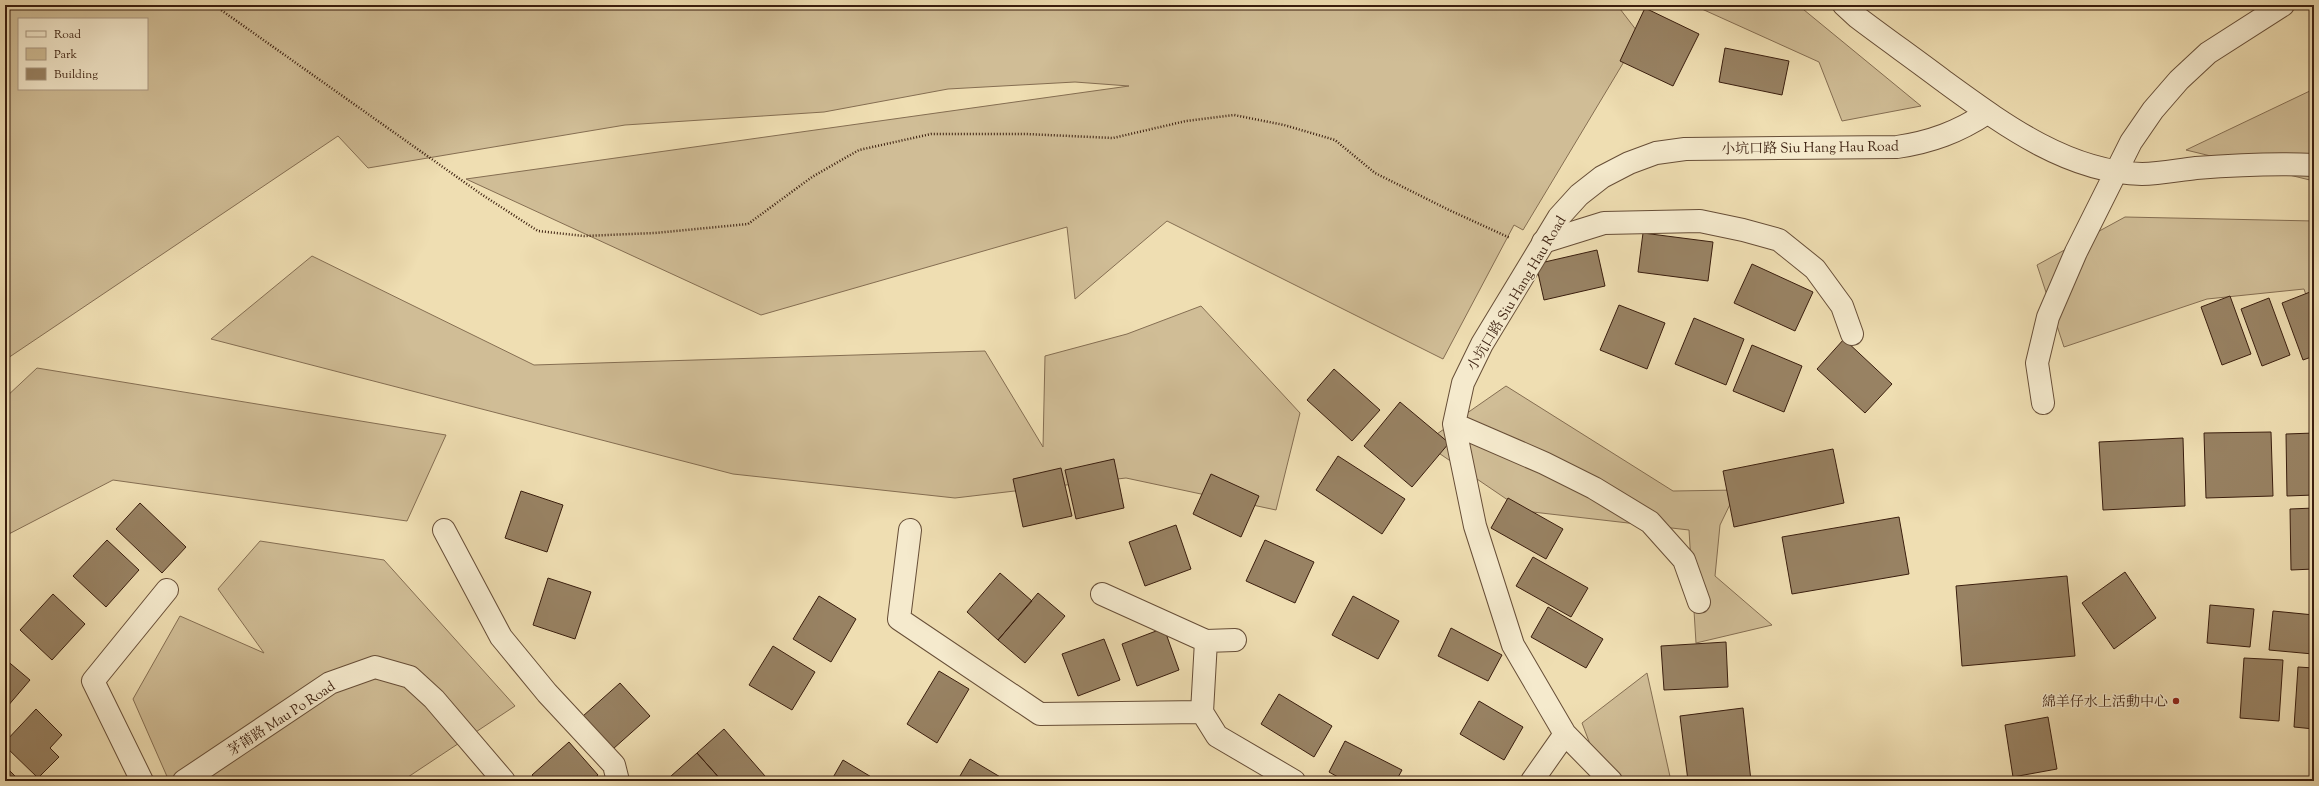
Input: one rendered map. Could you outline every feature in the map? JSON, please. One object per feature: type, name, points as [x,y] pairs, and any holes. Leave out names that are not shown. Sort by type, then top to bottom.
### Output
[{"type":"street","points":[[1844,5],[1857,17],[1987,113],[2062,156],[2116,172],[2142,174],[2203,168],[2291,164],[2314,165]]},
{"type":"street","points":[[2043,402],[2037,363],[2048,317],[2076,252],[2130,142],[2153,110],[2179,80],[2208,53],[2284,5]]},
{"type":"street","name":"小坑口路 Siu Hang Hau Road","points":[[1611,781],[1565,734],[1513,645],[1475,526],[1454,424],[1463,383],[1482,344],[1559,217],[1579,195],[1602,177],[1629,163],[1656,153],[1685,149],[1897,147],[1923,143],[1948,135],[1987,113]]},
{"type":"street","points":[[1541,246],[1604,223],[1700,221],[1758,234],[1779,240],[1815,270],[1842,306],[1852,334]]},
{"type":"street","points":[[1454,424],[1544,463],[1594,488],[1650,522],[1684,560],[1699,602]]},
{"type":"street","points":[[444,530],[501,637],[547,693],[614,765],[618,781]]},
{"type":"street","points":[[910,530],[899,619],[1040,714],[1202,712]]},
{"type":"street","points":[[142,781],[93,681],[167,590]]},
{"type":"street","points":[[1102,594],[1206,641],[1235,640]]},
{"type":"street","points":[[1206,641],[1202,712],[1217,736],[1294,781]]},
{"type":"street","name":"茅莆路 Mau Po Road","points":[[184,781],[330,683],[375,668],[410,677],[434,699],[504,781]]},
{"type":"street","points":[[1532,781],[1565,734]]},
{"type":"path","points":[[214,5],[481,194],[538,231],[584,236],[655,233],[748,224],[812,177],[859,150],[931,134],[1026,134],[1113,138],[1186,121],[1234,115],[1284,125],[1335,140],[1375,173],[1448,210],[1541,246]]},
{"type":"green space","points":[[5,5],[1617,5],[1640,35],[1523,230],[1514,225],[1443,359],[1167,221],[1075,299],[1067,227],[761,315],[466,179],[1129,86],[1075,82],[948,89],[824,112],[625,125],[368,168],[338,136],[5,360]]},
{"type":"green space","points":[[1693,5],[1798,5],[1921,106],[1842,121],[1819,62]]},
{"type":"green space","points":[[2314,89],[2314,181],[2186,150]]},
{"type":"green space","points":[[2125,217],[2314,221],[2314,319],[2304,289],[2207,299],[2064,347],[2037,265]]},
{"type":"green space","points":[[312,256],[534,365],[985,351],[1043,447],[1045,356],[1127,334],[1201,306],[1300,413],[1276,510],[1126,478],[955,498],[733,474],[211,339]]},
{"type":"green space","points":[[37,368],[446,435],[407,521],[113,480],[5,536],[5,398]]},
{"type":"green space","points":[[1506,386],[1673,491],[1737,490],[1720,525],[1715,576],[1772,625],[1696,643],[1689,530],[1524,511],[1424,443]]},
{"type":"green space","points":[[260,541],[384,560],[515,706],[402,781],[169,781],[133,699],[180,616],[264,653],[218,589]]},
{"type":"green space","points":[[1647,673],[1671,781],[1604,781],[1582,723]]},
{"type":"building","points":[[1645,8],[1699,34],[1673,86],[1620,61]]},
{"type":"building","points":[[1725,48],[1789,61],[1782,95],[1719,82]]},
{"type":"building","points":[[1643,233],[1713,242],[1708,281],[1638,272]]},
{"type":"building","points":[[1597,250],[1605,286],[1544,300],[1536,264]]},
{"type":"building","points":[[1752,264],[1813,292],[1795,331],[1734,303]]},
{"type":"building","points":[[2310,292],[2314,302],[2314,356],[2303,360],[2282,303]]},
{"type":"building","points":[[2230,296],[2251,354],[2222,365],[2201,307]]},
{"type":"building","points":[[2269,298],[2290,355],[2262,366],[2241,309]]},
{"type":"building","points":[[1619,305],[1665,323],[1647,369],[1600,350]]},
{"type":"building","points":[[1694,318],[1744,339],[1726,385],[1675,364]]},
{"type":"building","points":[[1844,339],[1892,384],[1865,413],[1817,369]]},
{"type":"building","points":[[1752,345],[1802,366],[1784,412],[1733,391]]},
{"type":"building","points":[[1334,369],[1380,410],[1352,441],[1307,400]]},
{"type":"building","points":[[1400,402],[1449,443],[1412,487],[1364,446]]},
{"type":"building","points":[[2271,432],[2273,496],[2206,498],[2204,433]]},
{"type":"building","points":[[2314,433],[2314,495],[2287,496],[2286,434]]},
{"type":"building","points":[[2183,438],[2185,506],[2103,510],[2099,442]]},
{"type":"building","points":[[1833,449],[1844,503],[1734,527],[1723,471]]},
{"type":"building","points":[[1338,456],[1405,499],[1382,534],[1316,490]]},
{"type":"building","points":[[1114,459],[1124,508],[1076,519],[1065,470]]},
{"type":"building","points":[[1061,468],[1072,516],[1023,527],[1013,479]]},
{"type":"building","points":[[1211,474],[1259,496],[1241,537],[1193,514]]},
{"type":"building","points":[[521,491],[563,505],[547,552],[505,538]]},
{"type":"building","points":[[1508,498],[1563,529],[1546,559],[1491,528]]},
{"type":"building","points":[[140,503],[186,547],[162,573],[116,529]]},
{"type":"building","points":[[2314,508],[2314,569],[2291,570],[2290,509]]},
{"type":"building","points":[[1899,517],[1909,574],[1792,594],[1782,537]]},
{"type":"building","points":[[1176,525],[1191,569],[1145,586],[1129,542]]},
{"type":"building","points":[[107,540],[139,570],[106,607],[73,576]]},
{"type":"building","points":[[1265,540],[1314,562],[1295,603],[1246,581]]},
{"type":"building","points":[[1533,557],[1588,588],[1571,617],[1516,586]]},
{"type":"building","points":[[2125,572],[2156,618],[2114,649],[2082,603]]},
{"type":"building","points":[[1000,573],[1032,601],[998,640],[967,612]]},
{"type":"building","points":[[2067,576],[2075,656],[1962,666],[1956,586]]},
{"type":"building","points":[[548,578],[591,592],[575,639],[533,625]]},
{"type":"building","points":[[1038,593],[1065,616],[1025,663],[998,640]]},
{"type":"building","points":[[53,594],[85,624],[52,660],[20,630]]},
{"type":"building","points":[[819,596],[856,619],[831,662],[793,639]]},
{"type":"building","points":[[1353,596],[1399,621],[1378,659],[1332,635]]},
{"type":"building","points":[[2210,605],[2254,609],[2250,647],[2207,643]]},
{"type":"building","points":[[1548,607],[1603,639],[1586,668],[1531,637]]},
{"type":"building","points":[[2273,611],[2314,615],[2313,654],[2269,650]]},
{"type":"building","points":[[1164,628],[1179,670],[1137,686],[1122,644]]},
{"type":"building","points":[[1451,628],[1502,655],[1488,681],[1438,656]]},
{"type":"building","points":[[1104,639],[1120,680],[1078,696],[1062,654]]},
{"type":"building","points":[[1726,642],[1728,687],[1664,690],[1661,646]]},
{"type":"building","points":[[773,646],[815,672],[792,710],[749,685]]},
{"type":"building","points":[[2244,658],[2283,660],[2279,721],[2240,718]]},
{"type":"building","points":[[5,659],[30,680],[7,707],[5,706]]},
{"type":"building","points":[[2298,667],[2314,668],[2314,729],[2294,727]]},
{"type":"building","points":[[939,671],[969,689],[937,743],[907,724]]},
{"type":"building","points":[[620,683],[650,716],[613,749],[583,716]]},
{"type":"building","points":[[1279,694],[1332,726],[1314,757],[1261,724]]},
{"type":"building","points":[[1479,701],[1523,727],[1504,760],[1460,734]]},
{"type":"building","points":[[1743,708],[1751,781],[1688,781],[1680,716]]},
{"type":"building","points":[[36,709],[62,735],[50,748],[59,757],[38,778],[5,746],[5,742]]},
{"type":"building","points":[[2048,717],[2057,769],[2013,777],[2005,725]]},
{"type":"building","points":[[724,729],[765,776],[759,781],[722,781],[697,753]]},
{"type":"building","points":[[1345,741],[1402,770],[1396,781],[1345,781],[1329,772]]},
{"type":"building","points":[[569,742],[598,775],[591,781],[537,781],[532,775]]},
{"type":"building","points":[[697,753],[722,781],[676,781],[671,776]]},
{"type":"building","points":[[970,759],[1007,781],[957,781]]},
{"type":"building","points":[[843,760],[878,781],[831,781]]},
{"type":"building","points":[[5,766],[20,781],[5,781]]},
{"type":"building","points":[[486,776],[490,781],[480,781]]},
{"type":"place","name":"綿羊仔水上活動中心","points":[[2176,701]]}]
